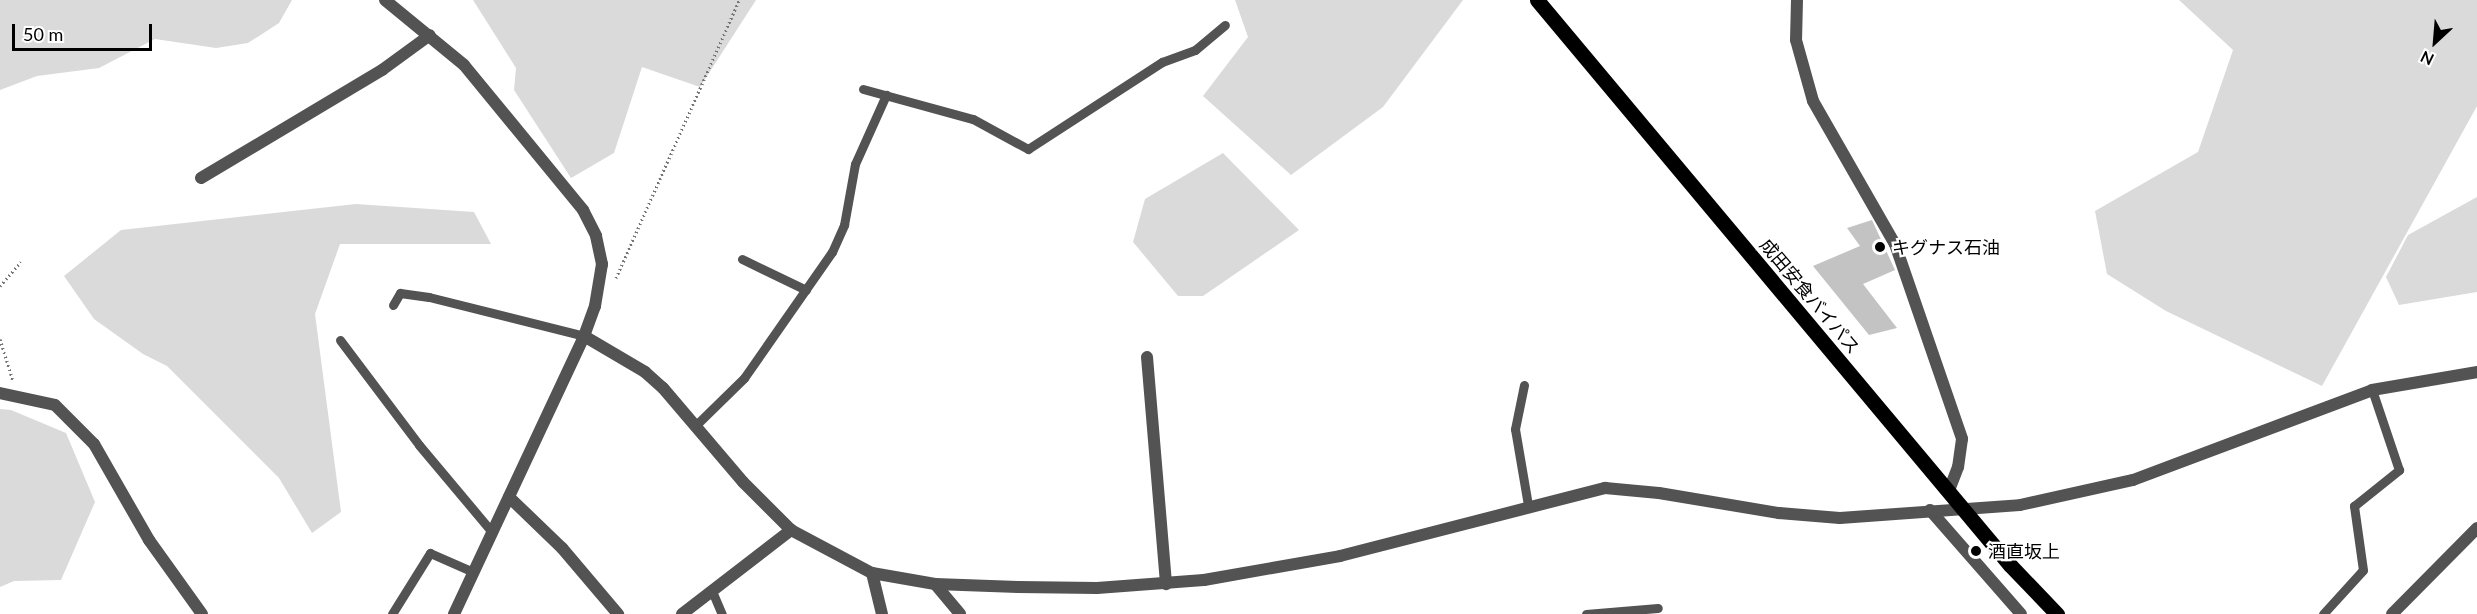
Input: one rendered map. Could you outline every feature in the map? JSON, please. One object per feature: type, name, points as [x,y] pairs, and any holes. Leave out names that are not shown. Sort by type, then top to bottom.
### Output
[{"type":"main road","name":"成田安食バイパス","points":[[1537,0],[1962,508],[2057,614]]},
{"type":"street","points":[[385,0],[464,65],[510,118],[583,210],[596,236],[602,264],[595,306],[584,336],[454,614]]},
{"type":"street","points":[[1797,0],[1796,40],[1813,101],[1895,244],[1962,439],[1958,467],[1948,491]]},
{"type":"street","points":[[201,178],[382,70],[430,35]]},
{"type":"street","points":[[584,336],[645,372],[791,530],[872,573],[935,584],[1097,588],[1166,584],[1340,556],[1528,505],[1605,488],[1813,516],[2020,505],[2133,480],[2372,390],[2477,372]]},
{"type":"street","points":[[1147,357],[1166,584]]},
{"type":"street","points":[[0,393],[55,405],[94,444],[148,540],[202,614]]},
{"type":"street","points":[[509,497],[562,548],[618,614]]},
{"type":"street","points":[[1930,510],[2021,614]]},
{"type":"street","points":[[2392,614],[2477,528]]},
{"type":"street","points":[[682,614],[791,530]]},
{"type":"street","points":[[872,573],[882,614]]},
{"type":"street","points":[[935,584],[960,614]]},
{"type":"lane","points":[[863,89],[973,119],[1028,149],[1162,62],[1195,50],[1225,25]]},
{"type":"lane","points":[[695,426],[744,378],[832,252],[844,225],[855,164],[886,95]]},
{"type":"lane","points":[[742,259],[806,290]]},
{"type":"lane","points":[[393,305],[400,293],[429,297],[584,336]]},
{"type":"lane","points":[[340,340],[419,445],[492,532]]},
{"type":"lane","points":[[1524,385],[1515,429],[1528,505]]},
{"type":"lane","points":[[2323,614],[2362,570],[2354,506],[2399,470],[2372,390]]},
{"type":"lane","points":[[392,614],[430,553],[473,572]]},
{"type":"lane","points":[[712,591],[722,614]]},
{"type":"lane","points":[[1586,614],[1658,608]]},
{"type":"path","points":[[613,286],[739,0]]},
{"type":"path","points":[[0,286],[21,262]]},
{"type":"path","points":[[0,339],[17,395]]},
{"type":"shaded area","points":[[0,0],[292,0],[279,23],[248,43],[216,48],[155,39],[99,68],[37,76],[0,90]]},
{"type":"shaded area","points":[[473,0],[756,0],[700,87],[642,67],[614,153],[571,178],[514,90],[516,68]]},
{"type":"shaded area","points":[[1235,0],[1463,0],[1383,107],[1291,175],[1203,96],[1248,37]]},
{"type":"shaded area","points":[[2179,0],[2477,0],[2477,106],[2322,386],[2166,311],[2107,274],[2095,211],[2198,152],[2233,50]]},
{"type":"shaded area","points":[[1223,153],[1299,230],[1203,296],[1178,296],[1133,242],[1145,199]]},
{"type":"shaded area","points":[[2477,197],[2477,292],[2399,305],[2386,277],[2408,235]]},
{"type":"shaded area","points":[[356,204],[474,212],[491,244],[340,244],[315,314],[341,512],[312,533],[279,478],[167,366],[143,354],[94,319],[64,276],[121,230]]},
{"type":"shaded area","points":[[0,409],[11,410],[66,433],[95,502],[61,580],[14,581],[0,587]]},
{"type":"building","points":[[1872,220],[1895,270],[1863,284],[1897,328],[1869,335],[1813,266],[1860,246],[1847,228]]},
{"type":"place","name":"キグナス石油","points":[[1880,247]]},
{"type":"place","name":"酒直坂上","points":[[1976,551]]}]
